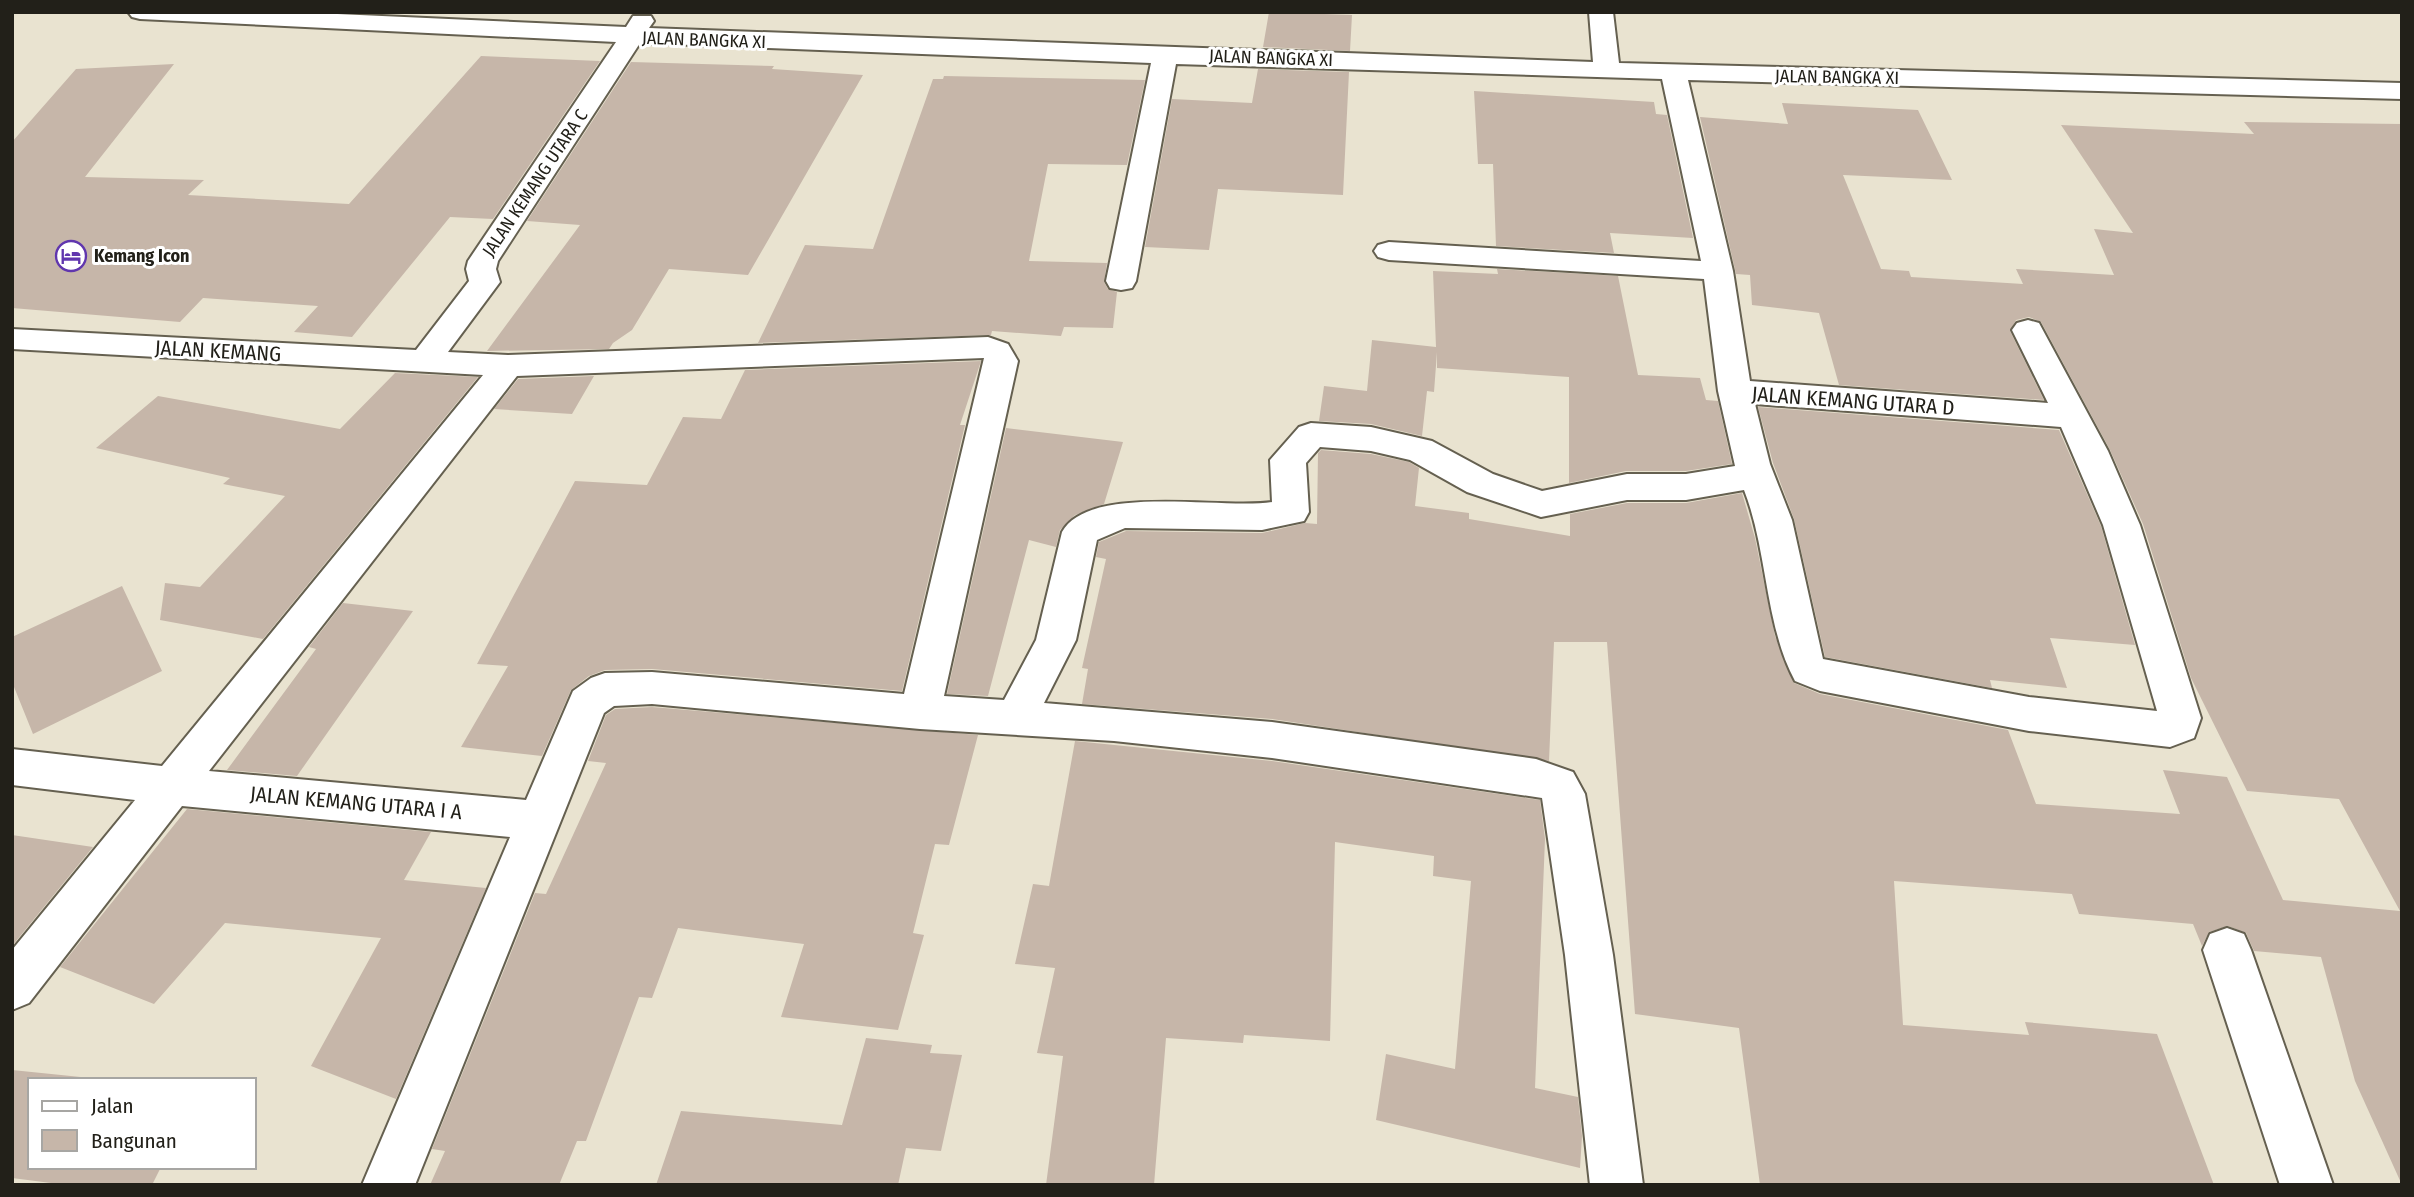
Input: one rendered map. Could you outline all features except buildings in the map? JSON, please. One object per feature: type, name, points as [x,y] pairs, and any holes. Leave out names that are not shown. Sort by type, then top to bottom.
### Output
[{"type":"street","name":"JALAN BANGKA XI","points":[[140,12],[632,38],[1607,72],[2402,91]]},
{"type":"street","name":"JALAN KEMANG UTARA C","points":[[424,362],[485,282],[481,269],[483,261],[647,12]]},
{"type":"street","points":[[1601,12],[1607,72]]},
{"type":"street","points":[[1121,281],[1165,55]]},
{"type":"street","name":"JALAN KEMANG UTARA D","points":[[1674,74],[1718,271],[1735,391],[2072,416]]},
{"type":"street","points":[[1389,251],[1718,271]]},
{"type":"street","points":[[1735,391],[1756,475],[1774,520],[1802,659],[1809,670],[1820,675],[2029,715],[2170,730],[2179,726],[2180,718],[2110,496],[2086,439],[2028,330]]},
{"type":"street","name":"JALAN KEMANG","points":[[12,339],[508,366],[732,359],[858,350],[988,347],[997,351],[1002,361],[920,712]]},
{"type":"street","points":[[12,987],[508,366]]},
{"type":"street","points":[[1016,717],[1056,640],[1080,532],[1121,515],[1262,517],[1291,512],[1287,460],[1311,435],[1371,439],[1420,450],[1480,483],[1541,504],[1627,487],[1686,487],[1756,475]]},
{"type":"street","points":[[388,1185],[588,703],[605,690],[652,688],[1272,740],[1536,777],[1558,785],[1563,794],[1587,942],[1617,1185]]},
{"type":"street","name":"JALAN KEMANG UTARA I A","points":[[12,767],[172,786],[540,821]]},
{"type":"street","points":[[2227,950],[2307,1185]]},
{"type":"place","name":"Kemang Icon","points":[[71,256]]}]
